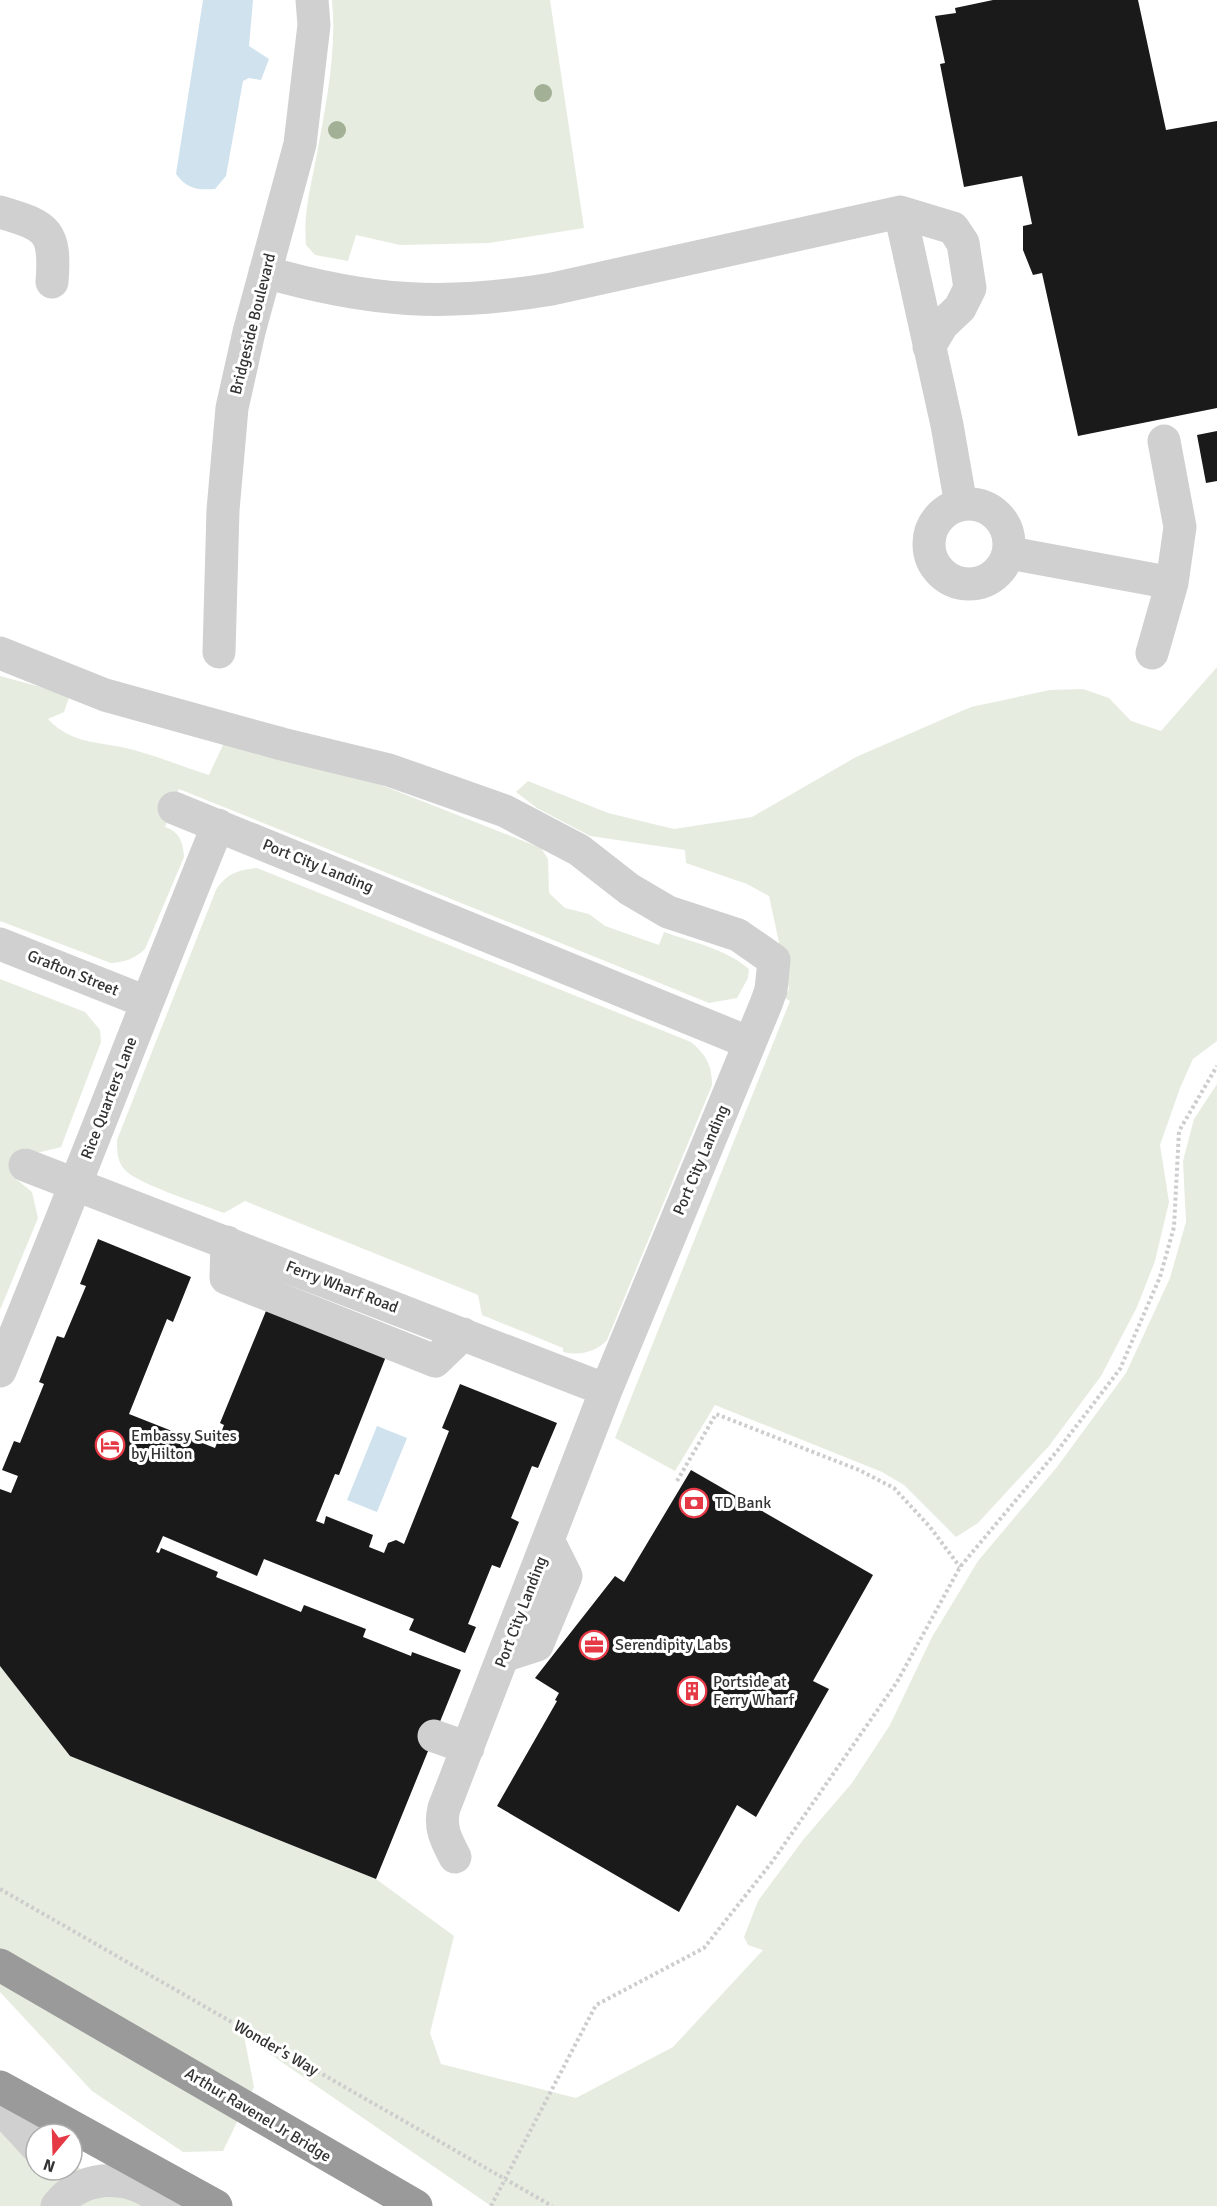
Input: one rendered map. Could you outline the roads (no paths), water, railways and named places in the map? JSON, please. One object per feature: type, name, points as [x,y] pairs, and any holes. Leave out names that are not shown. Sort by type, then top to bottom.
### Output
[{"type":"highway","points":[[0,1952],[102,2022]]},
{"type":"highway","points":[[0,1965],[102,2022]]},
{"type":"highway","name":"Arthur Ravenel Jr Bridge","points":[[102,2022],[416,2206]]},
{"type":"highway","points":[[0,2087],[216,2206]]},
{"type":"street","name":"Bridgeside Boulevard","points":[[219,652],[223,510],[232,408],[265,272],[300,144],[314,25],[312,0]]},
{"type":"street","points":[[0,212],[37,226],[48,234],[53,242],[52,282]]},
{"type":"street","points":[[265,272],[355,295],[445,302],[499,298],[552,290],[900,212],[953,228],[963,243],[970,288],[960,308],[942,325],[929,347]]},
{"type":"street","points":[[900,212],[961,505]]},
{"type":"street","points":[[1152,653],[1172,583],[1180,527],[1164,441]]},
{"type":"street","points":[[961,505],[980,505],[993,511],[1006,527],[1010,553],[1000,570],[982,582],[967,584],[954,581],[937,568],[929,548],[930,534],[941,515],[961,505]]},
{"type":"street","points":[[1010,553],[1172,583]]},
{"type":"street","points":[[0,653],[105,695],[282,744],[388,770],[505,811],[579,850],[628,889],[668,912],[738,935],[774,960],[771,990],[750,1043]]},
{"type":"street","name":"Port City Landing","points":[[174,808],[750,1043],[606,1390],[441,1821],[446,1840],[455,1857]]},
{"type":"street","name":"Rice Quarters Lane","points":[[0,1371],[77,1184],[146,1002],[218,825]]},
{"type":"street","name":"Grafton Street","points":[[0,944],[146,1002]]},
{"type":"street","name":"Ferry Wharf Road","points":[[25,1165],[606,1390]]},
{"type":"street","points":[[434,1736],[468,1748]]},
{"type":"street","points":[[0,2107],[24,2133]]},
{"type":"street","points":[[63,2188],[100,2181],[123,2181],[146,2189],[166,2206]]},
{"type":"water","points":[[203,0],[253,0],[249,46],[269,59],[261,80],[249,78],[243,81],[226,176],[215,189],[193,188],[184,183],[176,174]]},
{"type":"water","points":[[377,1426],[407,1438],[377,1512],[347,1500]]},
{"type":"place","name":"Embassy Suites by Hilton","points":[[110,1445]]},
{"type":"place","name":"TD Bank","points":[[694,1503]]},
{"type":"place","name":"Serendipity Labs","points":[[594,1645]]},
{"type":"place","name":"Portside at Ferry Wharf","points":[[692,1691]]}]
